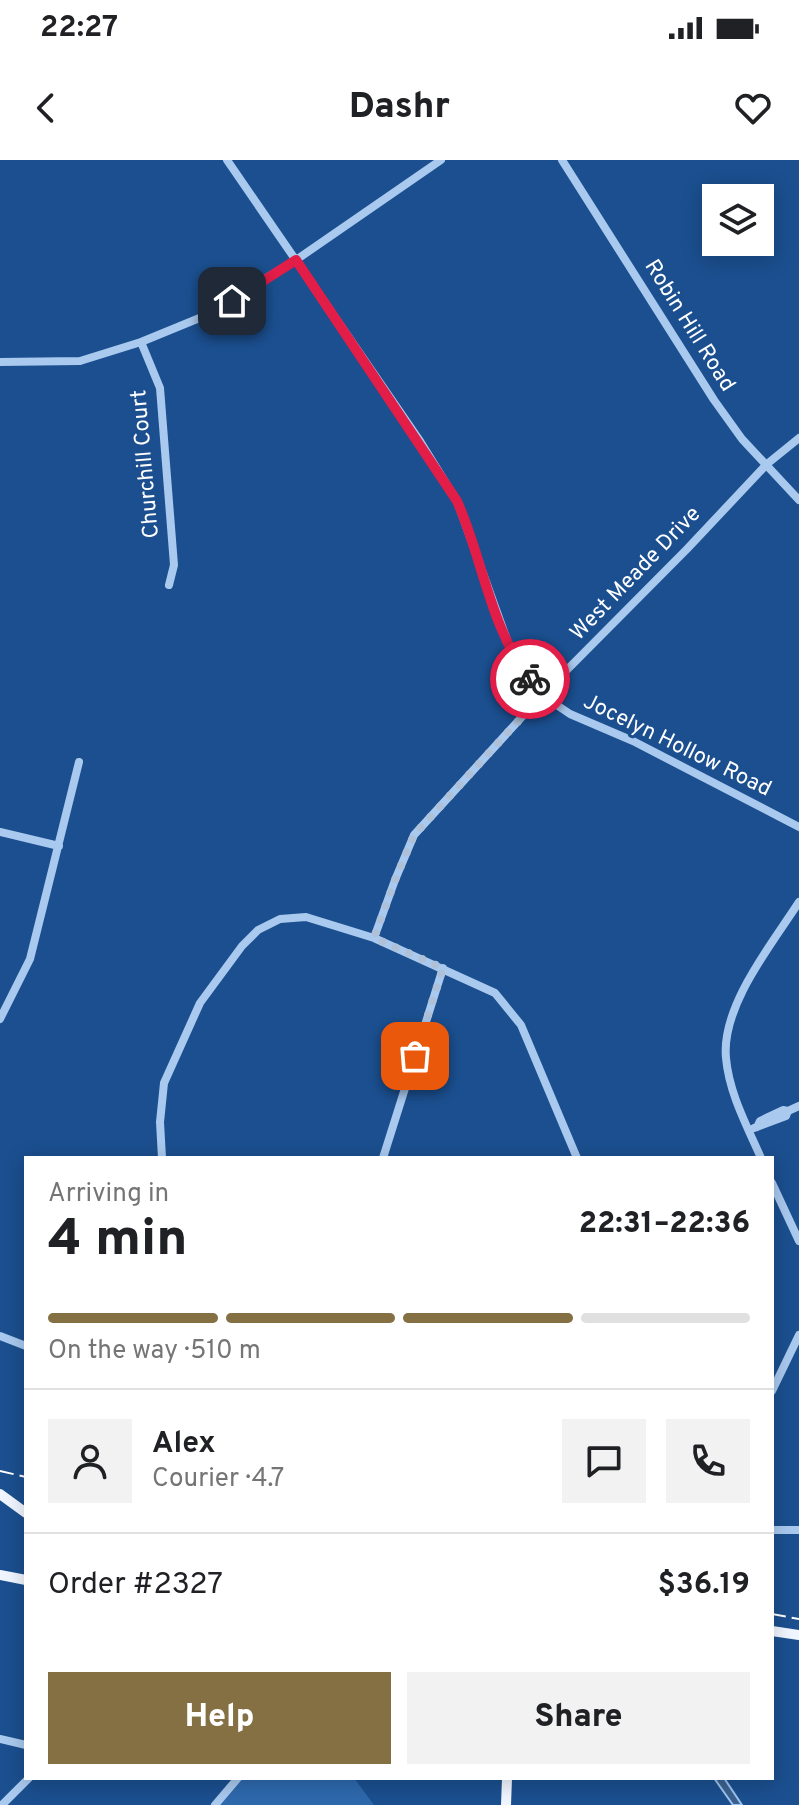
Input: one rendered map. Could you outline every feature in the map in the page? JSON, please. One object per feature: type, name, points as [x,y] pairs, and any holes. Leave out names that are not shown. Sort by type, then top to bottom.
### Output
[{"type":"main road","points":[[0,1494],[24,1512]]},
{"type":"main road","points":[[0,1575],[24,1580]]},
{"type":"main road","points":[[774,1631],[799,1635]]},
{"type":"main road","points":[[506,1805],[507,1780]]},
{"type":"street","name":"Jocelyn Hollow Road","points":[[227,160],[457,501],[511,651],[542,695],[570,714],[633,741],[799,827]]},
{"type":"street","points":[[0,362],[80,361],[141,342],[212,312],[296,260],[441,160]]},
{"type":"street","name":"Robin Hill Road","points":[[562,160],[714,400],[742,439],[799,500]]},
{"type":"street","name":"Churchill Court","points":[[141,342],[160,388],[174,565],[169,585]]},
{"type":"street","name":"West Meade Drive","points":[[374,938],[414,835],[542,695],[767,464],[799,438]]},
{"type":"street","points":[[0,1019],[30,959],[79,762]]},
{"type":"street","points":[[0,832],[59,846]]},
{"type":"street","points":[[760,1156],[753,1128],[729,1075],[725,1056],[727,1039],[733,1014],[748,984],[799,902]]},
{"type":"street","points":[[162,1156],[160,1122],[164,1083],[200,1003],[242,946],[258,930],[280,919],[306,917],[374,938],[495,993],[521,1025],[576,1156]]},
{"type":"street","points":[[384,1156],[443,968]]},
{"type":"street","points":[[753,1128],[786,1116],[788,1111],[799,1106]]},
{"type":"street","points":[[774,1187],[799,1241]]},
{"type":"street","points":[[774,1387],[799,1335]]},
{"type":"street","points":[[0,1336],[24,1345]]},
{"type":"street","points":[[774,1530],[799,1530]]},
{"type":"street","points":[[0,1739],[24,1745]]},
{"type":"street","points":[[2,1805],[27,1780]]},
{"type":"street","points":[[215,1805],[236,1780]]},
{"type":"shaded area","points":[[237,1780],[355,1780],[374,1805],[215,1805]]},
{"type":"shaded area","points":[[715,1780],[725,1780],[742,1805],[733,1805]]},
{"type":"railway","points":[[0,1471],[24,1477]]},
{"type":"railway","points":[[774,1614],[799,1619]]},
{"type":"way so far","points":[[415,1056],[443,968],[374,938],[414,835],[542,695],[530,679]]},
{"type":"route","points":[[232,301],[296,260],[420,441],[457,501],[471,534],[501,628],[511,651],[530,679]]}]
